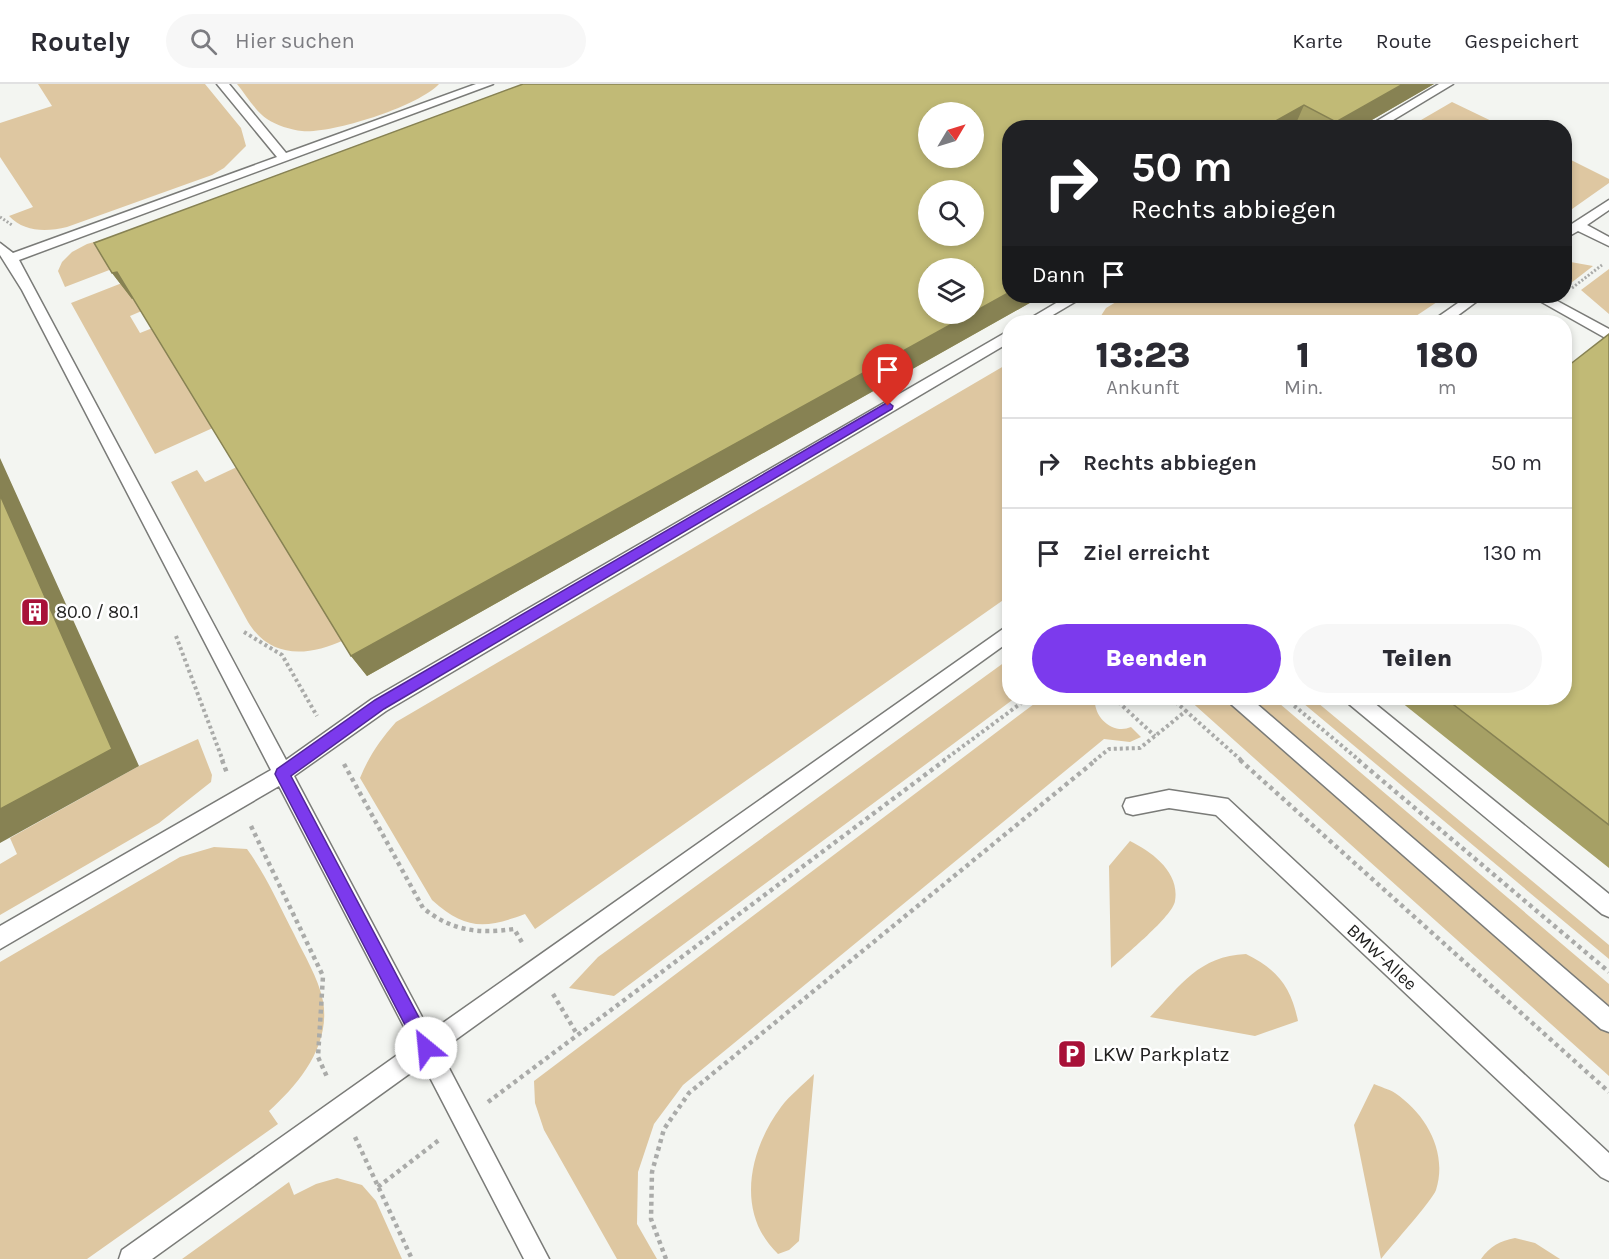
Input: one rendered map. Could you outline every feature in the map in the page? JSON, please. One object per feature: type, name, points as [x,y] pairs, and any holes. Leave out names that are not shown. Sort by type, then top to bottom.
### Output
[{"type":"lane","points":[[224,84],[284,158]]},
{"type":"lane","points":[[1385,120],[1447,84]]},
{"type":"lane","points":[[482,85],[284,158],[5,252],[537,1259]]},
{"type":"lane","points":[[1572,230],[1609,204]]},
{"type":"lane","points":[[1578,226],[1609,242]]},
{"type":"lane","points":[[1046,315],[1066,303]]},
{"type":"lane","points":[[1450,315],[1467,303]]},
{"type":"lane","points":[[1551,303],[1609,335]]},
{"type":"lane","points":[[0,938],[282,774],[390,698],[1002,340]]},
{"type":"lane","points":[[131,1259],[1002,637]]},
{"type":"lane","points":[[1245,705],[1609,1021]]},
{"type":"lane","points":[[1364,705],[1609,907]]},
{"type":"lane","name":"BMW-Allee","points":[[1133,806],[1169,799],[1221,806],[1609,1169]]},
{"type":"path","points":[[1572,288],[1609,260]]},
{"type":"path","points":[[240,625],[246,635],[282,655],[331,739],[423,908],[438,922],[460,931],[487,933],[514,928],[577,1034]]},
{"type":"path","points":[[378,1187],[577,1034],[1019,705]]},
{"type":"path","points":[[1122,705],[1155,736]]},
{"type":"path","points":[[1179,705],[1609,1092]]},
{"type":"path","points":[[1293,705],[1609,972]]},
{"type":"path","points":[[666,1259],[651,1220],[652,1172],[664,1129],[689,1094],[1109,749],[1140,748],[1186,711]]},
{"type":"shaded area","points":[[38,84],[205,84],[241,128],[246,146],[224,168],[212,175],[67,227],[51,230],[28,228],[9,216],[33,207],[0,157],[0,123],[52,106]]},
{"type":"shaded area","points":[[237,84],[439,84],[413,101],[374,117],[333,128],[302,131],[284,127],[267,119],[255,108]]},
{"type":"shaded area","points":[[1452,102],[1489,120],[1421,120]]},
{"type":"shaded area","points":[[1572,160],[1609,179],[1609,183],[1572,209]]},
{"type":"shaded area","points":[[253,215],[65,287],[58,271],[62,262],[72,252],[87,244],[179,218]]},
{"type":"shaded area","points":[[1572,262],[1593,266],[1572,282]]},
{"type":"shaded area","points":[[1609,269],[1609,314],[1581,290]]},
{"type":"shaded area","points":[[122,283],[136,297],[144,310],[130,316],[140,333],[155,327],[215,427],[155,454],[71,303]]},
{"type":"shaded area","points":[[1114,303],[1436,303],[1418,315],[1102,315],[1106,308]]},
{"type":"shaded area","points":[[1002,367],[1002,601],[535,929],[525,914],[487,924],[465,922],[432,900],[360,778],[375,749],[396,722]]},
{"type":"shaded area","points":[[239,466],[344,640],[304,651],[279,649],[257,634],[248,622],[171,482],[197,470],[205,482]]},
{"type":"shaded area","points":[[1002,664],[1002,705],[1006,705],[614,996],[569,988],[598,957]]},
{"type":"shaded area","points":[[1033,705],[1095,705],[1097,712],[1106,723],[1118,729],[1131,727],[1141,737],[1130,742],[1104,739],[683,1085],[654,1124],[638,1172],[637,1224],[657,1259],[617,1259],[544,1130],[535,1103],[534,1081]]},
{"type":"shaded area","points":[[1195,705],[1281,705],[1609,984],[1609,1076]]},
{"type":"shaded area","points":[[1305,705],[1320,705],[1609,945],[1609,959]]},
{"type":"shaded area","points":[[198,739],[212,775],[211,782],[159,823],[0,915],[0,864],[17,854],[10,838],[139,766]]},
{"type":"shaded area","points":[[1130,841],[1155,857],[1169,872],[1173,881],[1175,901],[1157,926],[1111,968],[1109,866]]},
{"type":"shaded area","points":[[214,847],[247,849],[272,890],[321,992],[324,1017],[322,1033],[317,1048],[301,1076],[269,1111],[278,1124],[87,1259],[0,1259],[0,962],[180,857]]},
{"type":"shaded area","points":[[1246,954],[1275,973],[1287,989],[1298,1021],[1255,1036],[1150,1017],[1192,974],[1203,966],[1230,956]]},
{"type":"shaded area","points":[[814,1074],[799,1241],[789,1250],[778,1254],[764,1238],[756,1220],[751,1181],[761,1142],[770,1124],[792,1094]]},
{"type":"shaded area","points":[[1374,1084],[1395,1093],[1416,1112],[1432,1135],[1439,1162],[1439,1176],[1433,1196],[1381,1259],[1354,1125]]},
{"type":"shaded area","points":[[337,1178],[362,1185],[376,1201],[402,1259],[182,1259],[289,1182],[294,1195],[316,1184]]},
{"type":"shaded area","points":[[1515,1238],[1535,1243],[1560,1259],[1481,1259],[1496,1245]]},
{"type":"building","points":[[523,84],[1403,84],[1340,120],[1332,120],[1304,105],[1277,120],[1002,120],[1002,296],[984,306],[984,258],[918,258],[918,324],[952,324],[351,656],[117,272],[112,273],[94,243]]},
{"type":"building","points":[[1609,334],[1609,825],[1454,705],[1572,705],[1572,363]]},
{"type":"building","name":"80.0 / 80.1","points":[[0,495],[112,749],[0,809]]},
{"type":"place","name":"80.0 / 80.1","points":[[35,612]]},
{"type":"place","name":"LKW Parkplatz","points":[[1072,1054]]},
{"type":"route","points":[[426,1048],[282,774],[380,705],[888,406]]}]
